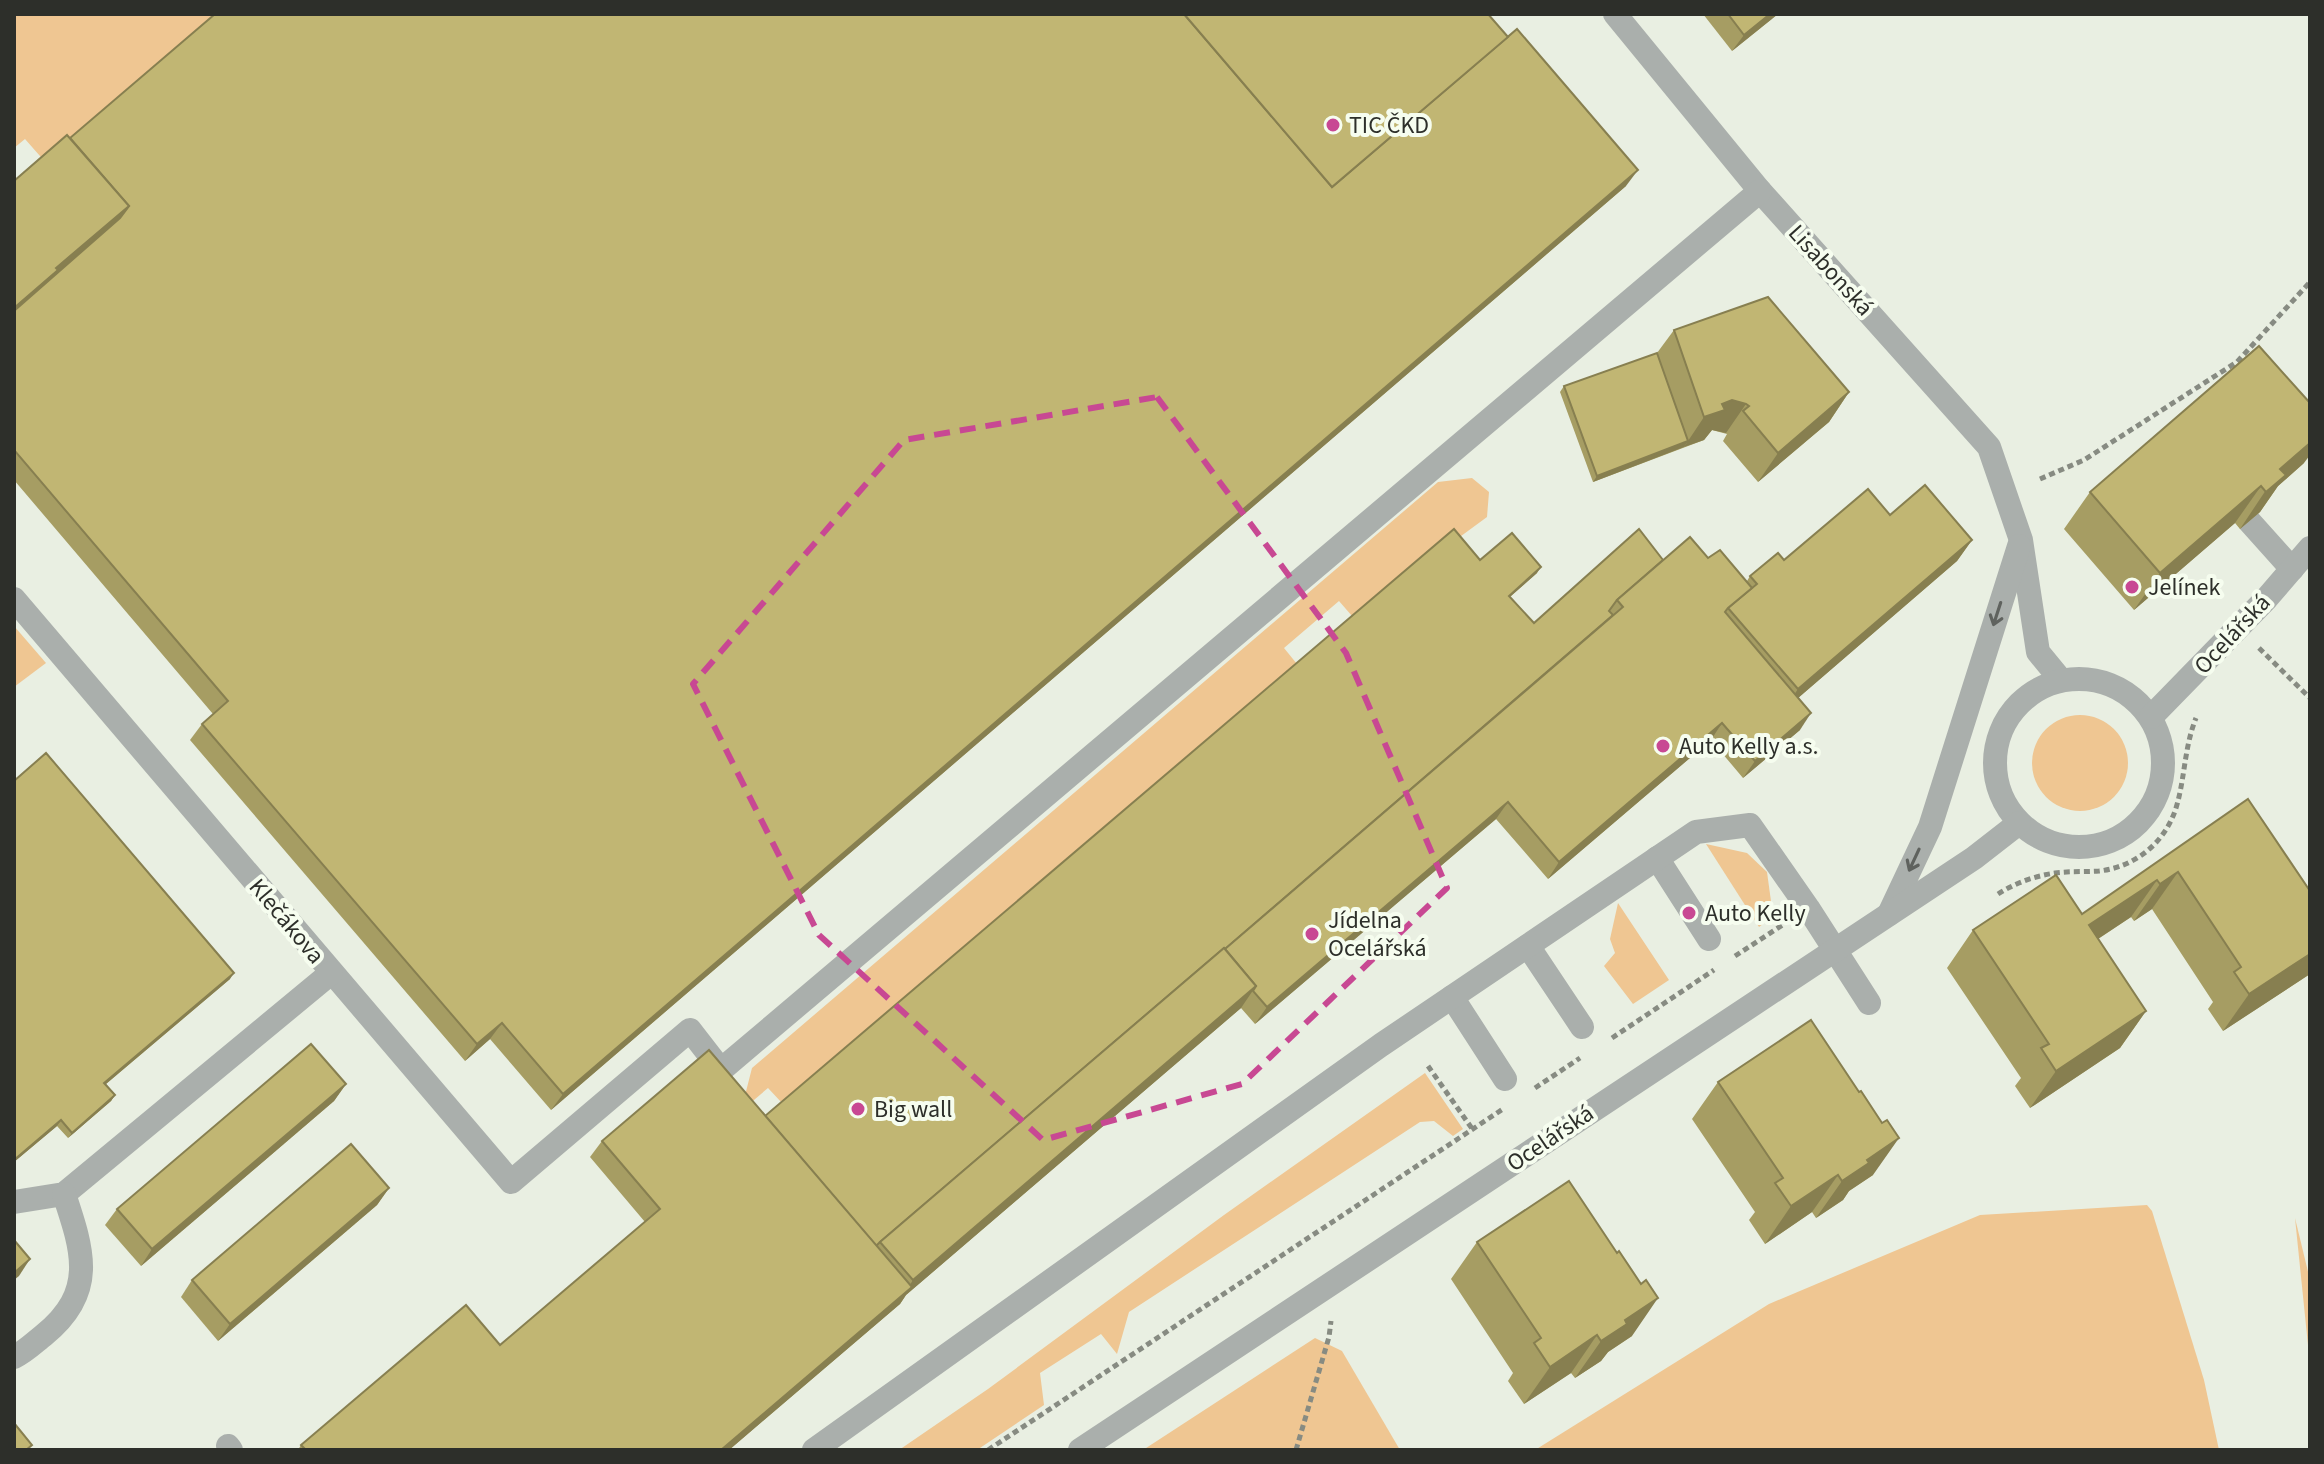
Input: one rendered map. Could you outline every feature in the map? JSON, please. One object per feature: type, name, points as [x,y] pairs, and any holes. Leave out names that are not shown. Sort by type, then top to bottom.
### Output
[{"type":"street","name":"Lisabonská","points":[[1615,14],[1760,191],[1989,447],[2021,540],[2038,652],[2061,680]]},
{"type":"street","name":"Klečákova","points":[[14,599],[511,1182],[690,1030],[721,1070],[1760,191]]},
{"type":"street","points":[[2249,521],[2304,557]]},
{"type":"street","points":[[1889,914],[1930,827],[2021,540]]},
{"type":"street","name":"Ocelářská","points":[[2151,717],[2304,557]]},
{"type":"street","points":[[2086,679],[2111,685],[2134,698],[2151,717],[2161,742],[2164,770],[2157,797],[2142,820],[2121,837],[2095,847],[2068,848],[2041,839],[2019,823],[2004,802],[1996,778],[1995,752],[2003,728],[2017,706],[2037,690],[2061,680],[2086,679]]},
{"type":"street","name":"Ocelářská","points":[[1080,1450],[1974,858],[2019,823]]},
{"type":"street","points":[[814,1450],[1355,1063],[1696,832],[1750,825],[1869,1003]]},
{"type":"street","points":[[1657,858],[1709,939]]},
{"type":"street","points":[[1528,946],[1582,1027]]},
{"type":"street","points":[[14,1202],[64,1194],[331,973]]},
{"type":"street","points":[[1452,997],[1505,1079]]},
{"type":"street","points":[[14,1357],[56,1325],[75,1299],[82,1273],[77,1234],[64,1194]]},
{"type":"path","points":[[2040,479],[2084,460],[2237,362],[2310,282]]},
{"type":"path","points":[[2250,658],[2259,648],[2310,698]]},
{"type":"path","points":[[1998,894],[2040,876],[2116,868],[2135,860],[2153,847],[2165,832],[2176,808],[2184,756],[2195,719],[2204,708]]},
{"type":"path","points":[[1605,1042],[1808,908]]},
{"type":"path","points":[[1526,1094],[1592,1051]]},
{"type":"path","points":[[1428,1066],[1473,1130]]},
{"type":"path","points":[[988,1450],[1512,1103]]},
{"type":"path","points":[[1296,1450],[1329,1337],[1335,1280]]},
{"type":"highlighted area","points":[[1157,397],[1346,653],[1447,888],[1242,1084],[1043,1140],[819,935],[693,684],[904,440]]},
{"type":"shaded area","points":[[14,14],[222,14],[47,164],[25,139],[14,148]]},
{"type":"shaded area","points":[[1472,478],[1489,492],[1487,517],[1352,616],[1339,601],[1284,648],[1297,664],[782,1103],[768,1088],[741,1111],[752,1068],[1438,482]]},
{"type":"shaded area","points":[[14,626],[46,663],[14,687]]},
{"type":"shaded area","points":[[2080,715],[2098,719],[2114,729],[2124,745],[2128,763],[2124,781],[2114,797],[2098,807],[2080,811],[2062,807],[2046,797],[2036,781],[2032,763],[2036,745],[2046,729],[2062,719]]},
{"type":"shaded area","points":[[1706,844],[1747,853],[1767,872],[1773,916],[1759,927]]},
{"type":"shaded area","points":[[1618,903],[1669,980],[1633,1004],[1604,966],[1615,953],[1610,939]]},
{"type":"shaded area","points":[[1425,1073],[1463,1129],[1453,1136],[1434,1121],[1420,1122],[1129,1312],[1117,1354],[1101,1334],[1040,1373],[1044,1405],[977,1450],[899,1450],[988,1389],[1224,1215]]},
{"type":"shaded area","points":[[2147,1205],[2152,1211],[2204,1380],[2219,1450],[1535,1450],[1769,1304],[1980,1215]]},
{"type":"shaded area","points":[[2295,1218],[2310,1280],[2310,1363],[2308,1345]]},
{"type":"shaded area","points":[[1315,1338],[1342,1351],[1400,1450],[1143,1450]]},
{"type":"building","points":[[215,14],[1184,14],[1332,187],[1517,29],[1638,170],[563,1094],[502,1023],[477,1044],[202,724],[228,701],[14,450],[14,311],[120,218],[129,206],[70,138]]},
{"type":"building","name":"TIC ČKD","points":[[1184,14],[1488,14],[1508,37],[1332,187]]},
{"type":"building","points":[[1728,14],[1770,14],[1744,35]]},
{"type":"building","points":[[67,135],[129,206],[14,308],[14,181]]},
{"type":"building","points":[[1768,297],[1849,392],[1778,453],[1743,411],[1749,406],[1746,404],[1732,400],[1722,404],[1725,410],[1704,417],[1674,330]]},
{"type":"building","points":[[2259,346],[2310,403],[2310,443],[2280,469],[2286,475],[2266,492],[2261,486],[2160,573],[2090,492]]},
{"type":"building","points":[[1657,353],[1688,441],[1597,476],[1564,386]]},
{"type":"building","points":[[1925,485],[1972,540],[1798,689],[1728,608],[1757,584],[1750,576],[1778,553],[1784,560],[1868,489],[1890,515]]},
{"type":"building","points":[[1454,529],[1480,560],[1512,533],[1541,567],[1509,596],[1534,623],[1639,529],[1663,560],[1617,600],[1609,611],[1613,615],[876,1246],[765,1116]]},
{"type":"building","points":[[1690,537],[1708,558],[1720,550],[1752,588],[1725,612],[1811,713],[1755,761],[1722,723],[1559,862],[1508,802],[1267,1007],[1253,991],[1256,986],[1225,949],[1623,607],[1617,600]]},
{"type":"building","points":[[46,753],[234,973],[104,1083],[115,1095],[72,1133],[61,1120],[14,1160],[14,781]]},
{"type":"building","points":[[2248,799],[2310,891],[2310,954],[2249,994],[2234,972],[2241,967],[2178,872],[2160,884],[2157,880],[2089,925],[2146,1011],[2056,1071],[2041,1048],[2049,1044],[1973,930],[2056,875],[2082,914]]},
{"type":"building","points":[[1224,948],[1256,986],[913,1280],[880,1242]]},
{"type":"building","points":[[1811,1020],[1882,1123],[1887,1120],[1899,1138],[1842,1181],[1838,1175],[1791,1206],[1775,1183],[1783,1178],[1718,1082]]},
{"type":"building","points":[[311,1044],[346,1084],[152,1249],[117,1209]]},
{"type":"building","points":[[709,1050],[912,1287],[721,1450],[306,1450],[301,1445],[466,1305],[500,1345],[660,1209],[602,1141]]},
{"type":"building","points":[[351,1144],[389,1188],[230,1324],[192,1280]]},
{"type":"building","points":[[1569,1181],[1617,1253],[1619,1251],[1641,1284],[1646,1280],[1658,1298],[1601,1341],[1597,1335],[1550,1367],[1534,1343],[1541,1338],[1477,1242]]},
{"type":"building","points":[[14,1240],[30,1259],[14,1273]]},
{"type":"building","points":[[14,1423],[32,1445],[26,1450],[14,1450]]},
{"type":"place","name":"TIC ČKD","points":[[1333,125]]},
{"type":"place","name":"Jelínek","points":[[2132,587]]},
{"type":"place","name":"Auto Kelly a.s.","points":[[1663,746]]},
{"type":"place","name":"Auto Kelly","points":[[1689,913]]},
{"type":"place","name":"Jídelna Ocelářská","points":[[1312,934]]},
{"type":"place","name":"Big wall","points":[[858,1109]]}]
